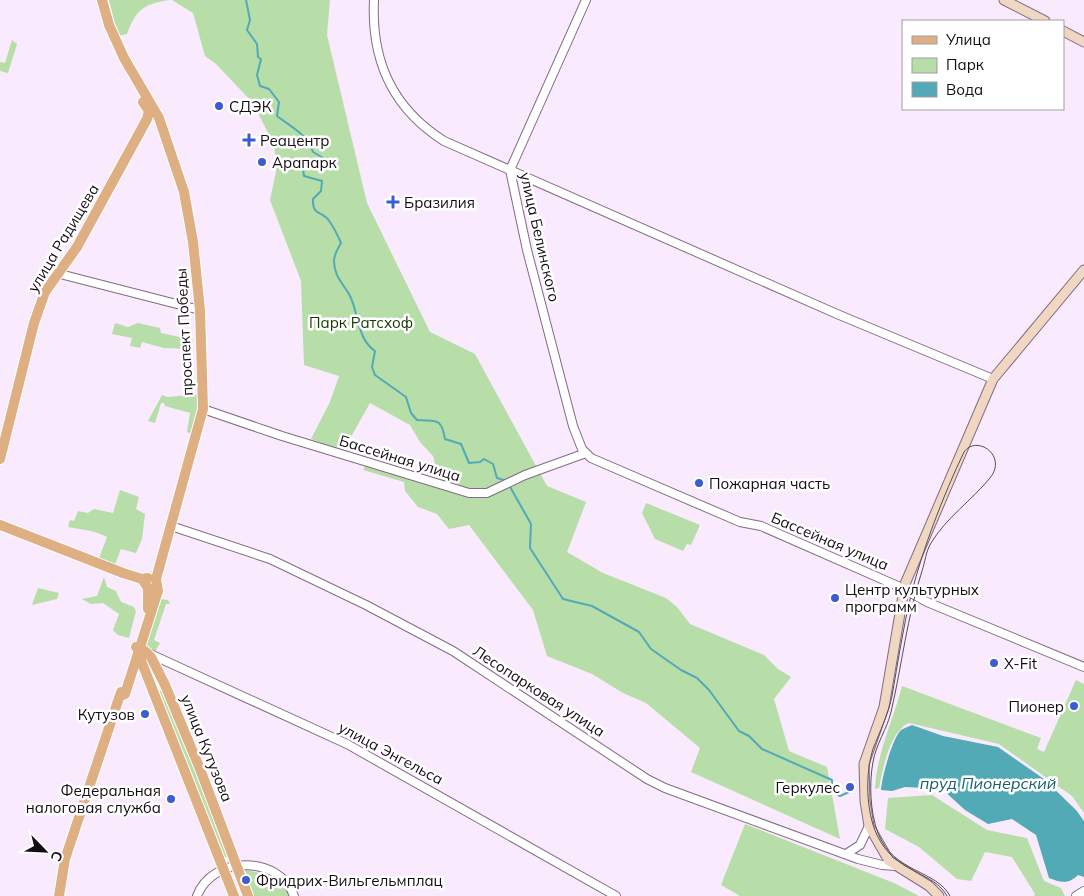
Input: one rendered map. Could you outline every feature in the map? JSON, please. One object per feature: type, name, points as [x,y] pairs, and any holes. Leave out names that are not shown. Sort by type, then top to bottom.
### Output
[{"type":"main road","name":"улица Радищева","points":[[0,459],[34,323],[45,292],[60,274],[94,219],[149,114],[110,43],[96,0]]},
{"type":"main road","name":"проспект Победы","points":[[59,896],[65,859],[120,696],[126,694],[158,591],[156,579],[204,409],[200,310],[190,218],[184,192],[159,118],[124,58],[109,25],[102,0]]},
{"type":"main road","points":[[1004,0],[1043,20]]},
{"type":"main road","points":[[1064,32],[1084,42]]},
{"type":"main road","points":[[143,126],[150,125],[163,130]]},
{"type":"main road","points":[[940,895],[895,866],[886,857],[869,826],[864,801],[864,764],[884,707],[904,589],[910,568],[993,379],[1084,270]]},
{"type":"main road","points":[[0,525],[142,579],[153,575],[160,567]]},
{"type":"main road","name":"проспект Победы","points":[[140,650],[149,598],[148,585],[142,579]]},
{"type":"main road","name":"улица Кутузова","points":[[140,650],[151,657],[165,685],[238,866],[248,896]]},
{"type":"main road","name":"улица Кутузова","points":[[140,650],[234,896]]},
{"type":"street","points":[[374,0],[373,16],[383,71],[398,100],[410,116],[425,129],[444,140],[510,170],[828,310],[993,379]]},
{"type":"street","name":"улица Белинского","points":[[586,0],[510,170],[527,250],[573,426],[577,438],[589,456]]},
{"type":"street","points":[[60,274],[200,310]]},
{"type":"street","name":"Бассейная улица","points":[[204,409],[282,436],[468,493],[487,493],[526,475],[589,456],[740,522],[761,526],[904,589],[927,602],[1084,667]]},
{"type":"street","name":"Лесопарковая улица","points":[[171,526],[270,559],[366,605],[453,651],[647,779],[679,795],[846,854],[882,865],[895,866]]},
{"type":"street","name":"улица Энгельса","points":[[140,650],[347,744],[616,896]]},
{"type":"street","points":[[846,854],[860,845],[869,826]]},
{"type":"street","points":[[197,896],[214,875],[224,869],[238,866],[257,866],[272,872],[290,888],[294,896]]},
{"type":"street","points":[[1076,896],[1084,891]]},
{"type":"green space","points":[[109,0],[169,0],[147,6],[137,14],[127,34],[118,36]]},
{"type":"green space","name":"Парк Ратсхоф","points":[[172,0],[330,0],[327,35],[367,203],[430,332],[475,354],[547,486],[586,502],[567,552],[603,573],[666,598],[677,607],[690,624],[764,655],[778,669],[791,677],[774,699],[789,751],[827,767],[840,839],[691,772],[700,748],[646,703],[623,693],[592,674],[547,656],[533,610],[469,525],[449,529],[437,514],[418,507],[405,491],[404,482],[363,470],[366,465],[440,483],[433,456],[420,442],[410,425],[370,403],[343,451],[311,439],[330,402],[339,376],[304,365],[301,281],[270,200],[277,167],[274,145],[253,103],[216,64],[205,56],[193,13]]},
{"type":"green space","points":[[12,40],[17,44],[8,73],[0,71],[0,62],[5,63]]},
{"type":"green space","points":[[115,323],[128,327],[138,323],[160,328],[161,333],[193,340],[191,349],[164,348],[142,342],[140,348],[130,346],[132,338],[112,334]]},
{"type":"green space","points":[[201,394],[195,435],[187,432],[190,413],[165,406],[164,403],[161,403],[155,423],[148,421],[162,395],[167,397]]},
{"type":"green space","points":[[120,490],[139,497],[136,509],[145,514],[142,539],[136,553],[121,549],[114,567],[98,561],[107,537],[68,527],[70,520],[74,521],[78,511],[88,513],[94,509],[113,513]]},
{"type":"green space","points":[[646,503],[700,525],[691,545],[687,544],[683,551],[655,539],[642,513]]},
{"type":"green space","points":[[104,577],[107,587],[116,591],[121,602],[134,607],[136,611],[129,638],[118,635],[113,630],[119,614],[103,603],[91,604],[82,599],[97,596]]},
{"type":"green space","points":[[38,588],[59,593],[57,599],[32,605]]},
{"type":"green space","points":[[161,599],[168,600],[170,604],[166,604],[154,640],[160,643],[155,652],[146,648],[146,645]]},
{"type":"green space","points":[[1076,680],[1084,684],[1084,813],[1072,796],[999,744],[909,723],[902,727],[892,742],[885,761],[879,788],[875,789],[882,749],[902,686],[1041,738],[1037,749],[1044,752]]},
{"type":"green space","points":[[163,690],[229,856],[224,858],[158,692]]},
{"type":"green space","points":[[932,795],[987,830],[1027,838],[1044,881],[1061,888],[1065,896],[1034,896],[1035,894],[1012,857],[985,852],[971,881],[957,879],[919,847],[885,829],[888,798]]},
{"type":"green space","points":[[745,824],[894,883],[919,896],[740,896],[721,885]]},
{"type":"green space","points":[[245,870],[277,880],[282,884],[289,896],[254,896]]},
{"type":"water","name":"пруд Пионерский","points":[[912,725],[943,736],[998,747],[1044,779],[1076,810],[1084,821],[1084,877],[1078,875],[1065,882],[1049,878],[1036,835],[1012,819],[988,824],[965,810],[942,789],[905,787],[892,791],[881,790],[885,768],[894,741],[901,730]]},
{"type":"waterway","points":[[246,0],[250,20],[247,30],[257,44],[258,57],[261,59],[257,75],[260,86],[269,89],[279,102],[277,116],[303,136],[313,152],[325,159],[321,165],[307,165],[303,169],[304,176],[322,181],[321,191],[313,199],[313,205],[316,211],[330,222],[341,243],[336,252],[334,267],[353,303],[365,340],[375,351],[372,367],[375,375],[406,397],[411,413],[417,420],[436,421],[439,423],[445,439],[461,444],[469,463],[480,462],[484,459],[493,464],[497,478],[507,481]]},
{"type":"waterway","points":[[509,485],[531,524],[530,548],[563,599],[592,606],[639,632],[651,649],[681,670],[697,678],[709,690],[739,731],[749,736],[762,749],[832,780],[832,792],[840,796],[849,792]]},
{"type":"tram line","points":[[947,896],[933,881],[904,865],[885,848],[873,826],[869,804],[868,781],[870,759],[892,696],[908,607],[921,559],[941,504],[964,452],[976,445],[989,450],[993,455],[995,470],[983,486],[944,525],[928,549],[912,606],[891,712],[874,755],[871,779],[873,816],[878,833],[885,846],[904,864],[944,887],[950,896]]},
{"type":"place","name":"СДЭК","points":[[219,106]]},
{"type":"place","name":"Реацентр","points":[[249,140]]},
{"type":"place","name":"Арапарк","points":[[262,162]]},
{"type":"place","name":"Бразилия","points":[[393,202]]},
{"type":"place","name":"Пожарная часть","points":[[699,483]]},
{"type":"place","name":"Центр культурных программ","points":[[835,598]]},
{"type":"place","name":"X-Fit","points":[[994,663]]},
{"type":"place","name":"Пионер","points":[[1074,706]]},
{"type":"place","name":"Кутузов","points":[[145,714]]},
{"type":"place","name":"Геркулес","points":[[850,787]]},
{"type":"place","name":"Федеральная налоговая служба","points":[[171,799]]},
{"type":"place","name":"Фридрих-Вильгельмплац","points":[[246,880]]}]
